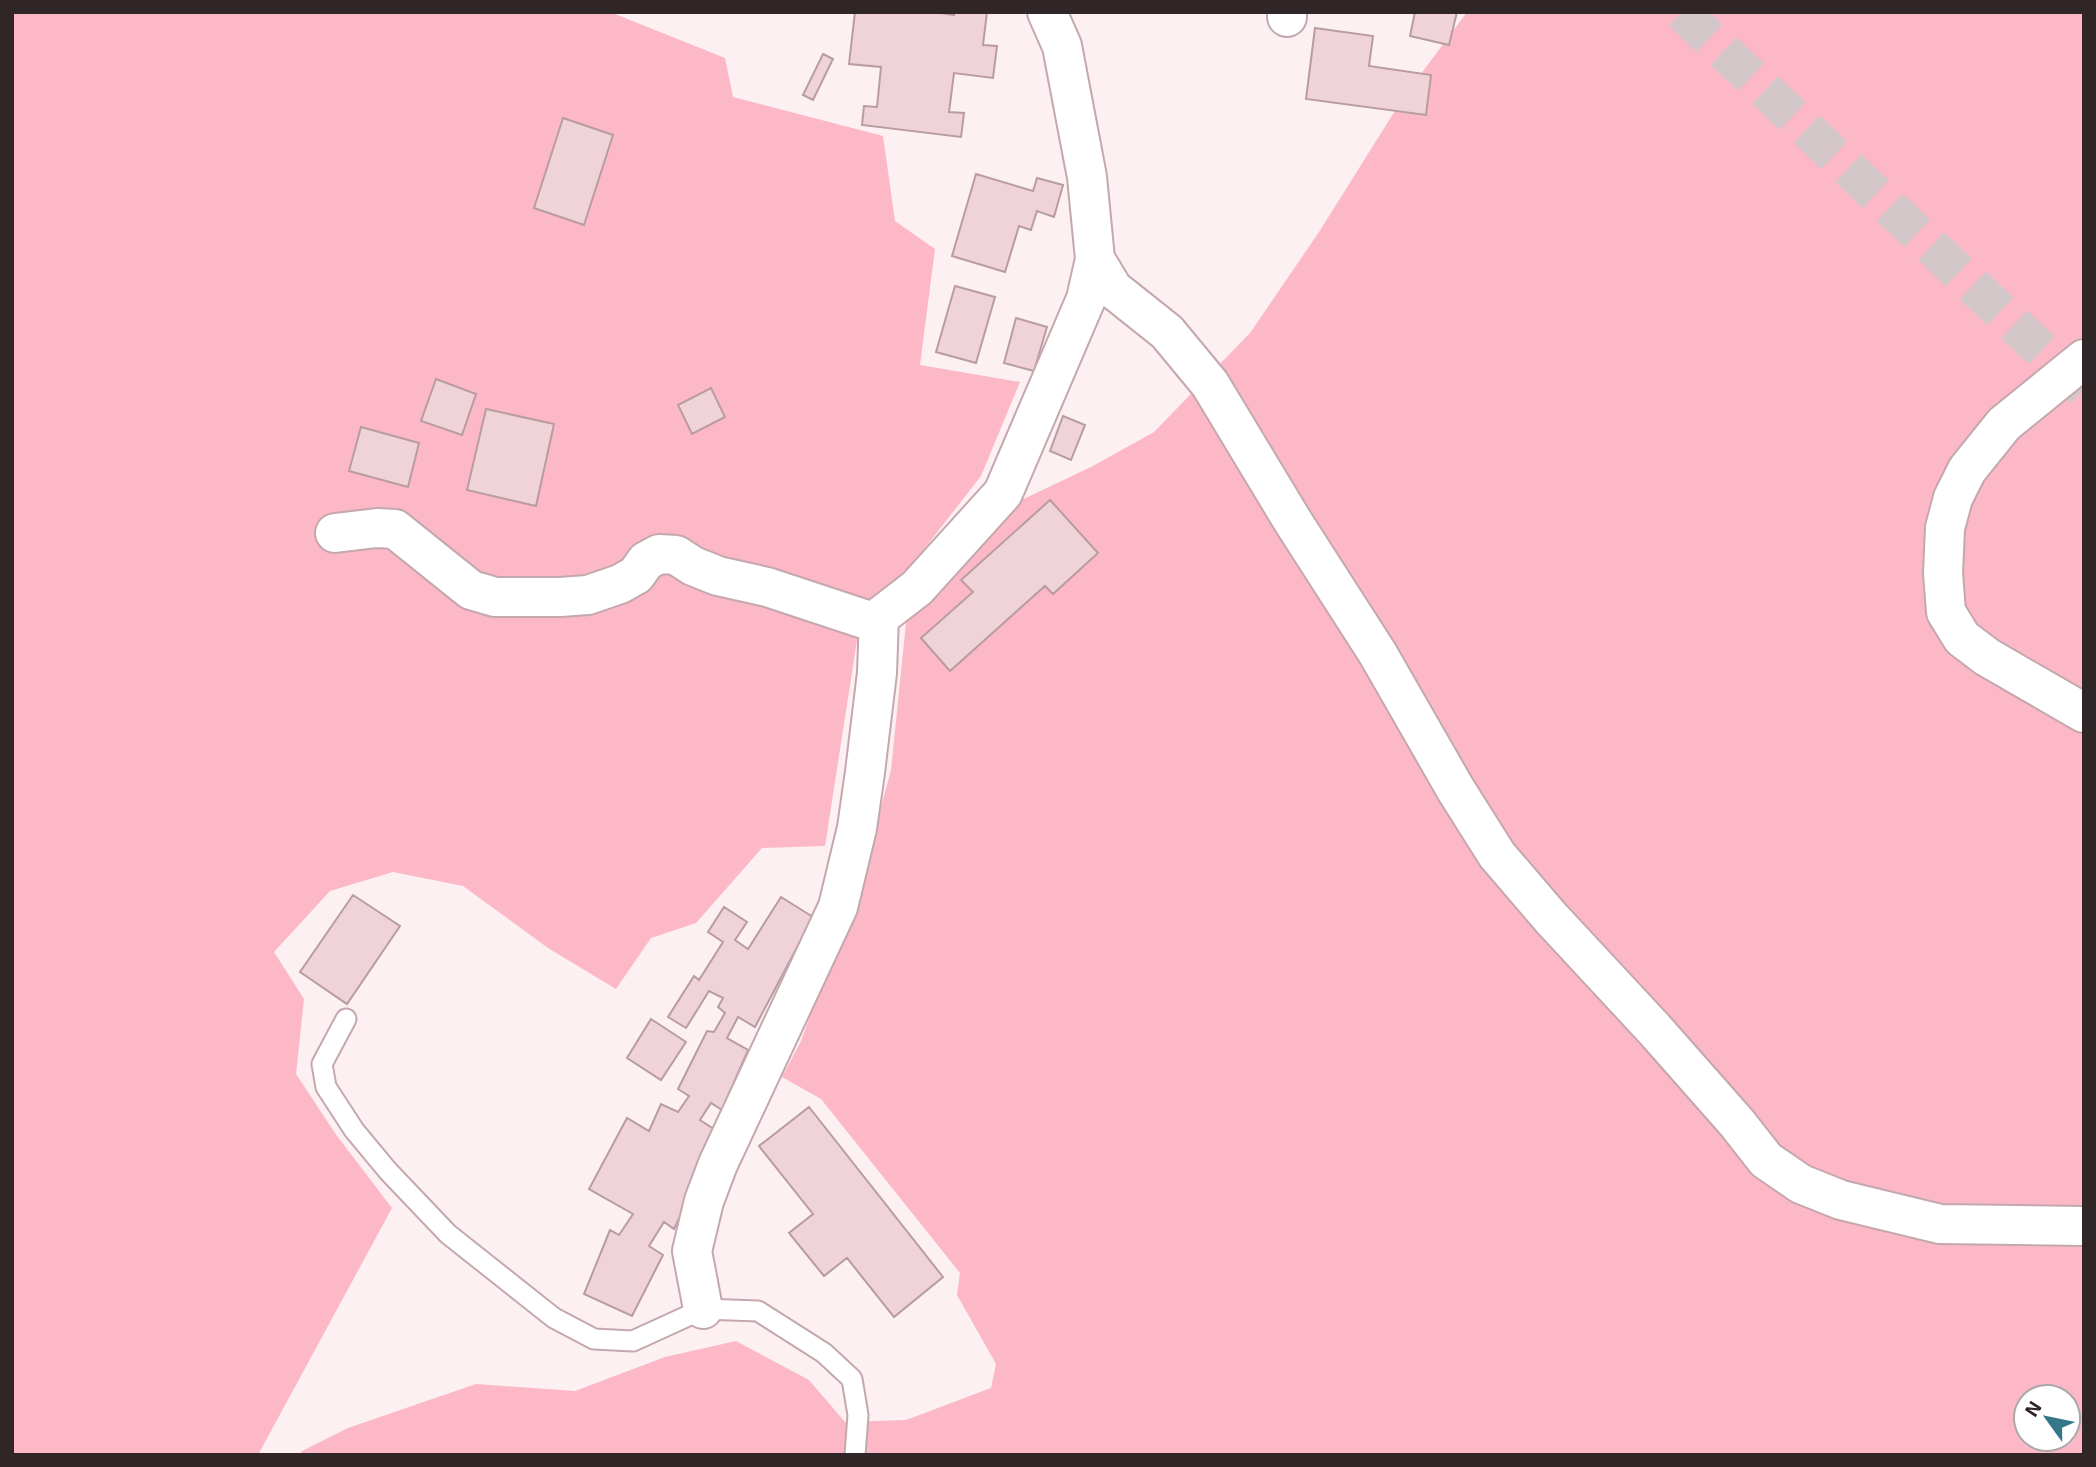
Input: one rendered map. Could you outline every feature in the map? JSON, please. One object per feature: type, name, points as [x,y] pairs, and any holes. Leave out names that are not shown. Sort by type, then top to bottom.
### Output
[{"type":"street","points":[[335,533],[395,528],[471,590],[495,597],[588,595],[620,584],[636,575],[646,561],[659,554],[677,555],[693,566],[718,576],[767,587],[873,622],[917,588],[1003,493],[1086,299],[1095,259],[1087,177],[1062,46],[1046,12]]},
{"type":"street","points":[[1095,259],[1113,289],[1167,332],[1210,384],[1292,520],[1378,654],[1455,790],[1497,855],[1738,1123],[1766,1160],[1801,1184],[1841,1200],[1940,1224],[2084,1226]]},
{"type":"street","points":[[2084,359],[2004,424],[1967,470],[1953,498],[1945,528],[1943,573],[1946,612],[1962,638],[2043,691],[2084,713]]},
{"type":"street","points":[[703,1309],[692,1251],[704,1201],[718,1164],[838,907],[860,806],[877,673],[879,617]]},
{"type":"lane","points":[[346,1019],[322,1064],[326,1087],[354,1129],[388,1171],[448,1234],[554,1318],[594,1339],[633,1341],[703,1309],[758,1311],[824,1353],[852,1379],[858,1415],[855,1455]]},
{"type":"shaded area","points":[[12,12],[610,12],[725,58],[733,97],[883,136],[895,221],[935,249],[920,365],[1020,382],[981,476],[858,634],[825,846],[762,848],[696,923],[651,938],[616,989],[548,948],[463,886],[393,872],[330,891],[274,952],[304,999],[296,1074],[337,1136],[392,1208],[258,1455],[12,1455]]},
{"type":"shaded area","points":[[1467,12],[2084,12],[2084,1455],[300,1455],[302,1451],[348,1428],[476,1384],[575,1391],[665,1357],[736,1341],[809,1380],[845,1422],[906,1420],[991,1388],[996,1364],[957,1295],[960,1273],[821,1099],[782,1077],[801,1041],[866,862],[891,770],[906,623],[1002,509],[1091,467],[1154,432],[1250,333],[1319,232],[1403,98]]},
{"type":"building","points":[[855,12],[935,12],[954,15],[954,12],[987,12],[983,45],[997,46],[993,78],[954,73],[949,112],[964,113],[961,137],[862,125],[864,106],[877,107],[881,67],[849,64]]},
{"type":"building","points":[[1415,12],[1457,12],[1449,45],[1410,36]]},
{"type":"building","points":[[1315,28],[1373,36],[1369,66],[1431,75],[1426,115],[1306,99]]},
{"type":"building","points":[[823,54],[833,59],[813,100],[803,95]]},
{"type":"building","points":[[563,118],[613,135],[584,225],[534,208]]},
{"type":"building","points":[[976,174],[1033,191],[1037,178],[1063,185],[1054,217],[1037,211],[1031,230],[1019,226],[1005,272],[952,256]]},
{"type":"building","points":[[955,286],[995,297],[976,363],[936,352]]},
{"type":"building","points":[[1016,318],[1047,327],[1034,371],[1004,363]]},
{"type":"building","points":[[436,379],[476,394],[462,435],[421,421]]},
{"type":"building","points":[[711,388],[725,417],[692,434],[678,405]]},
{"type":"building","points":[[486,409],[554,424],[536,506],[467,490]]},
{"type":"building","points":[[1063,416],[1085,425],[1071,460],[1050,451]]},
{"type":"building","points":[[361,427],[419,443],[408,487],[349,471]]},
{"type":"building","points":[[1050,500],[1098,553],[1053,594],[1045,586],[950,671],[921,638],[973,592],[961,580]]},
{"type":"building","points":[[353,895],[400,926],[347,1004],[300,972]]},
{"type":"building","points":[[781,897],[813,917],[755,1027],[738,1017],[727,1038],[748,1050],[722,1110],[711,1103],[700,1120],[720,1133],[674,1229],[664,1222],[649,1246],[663,1255],[632,1316],[584,1294],[610,1230],[619,1235],[633,1214],[589,1189],[627,1118],[649,1131],[661,1104],[678,1112],[689,1096],[678,1089],[707,1031],[714,1032],[725,1013],[718,1007],[723,998],[709,991],[686,1028],[668,1017],[694,976],[699,980],[723,942],[708,932],[724,907],[747,922],[735,940],[748,949]]},
{"type":"building","points":[[651,1019],[686,1042],[661,1080],[627,1058]]},
{"type":"building","points":[[809,1107],[943,1277],[894,1317],[847,1258],[824,1276],[789,1233],[813,1214],[759,1146]]},
{"type":"tunnel","points":[[1682,12],[2084,390]]}]
